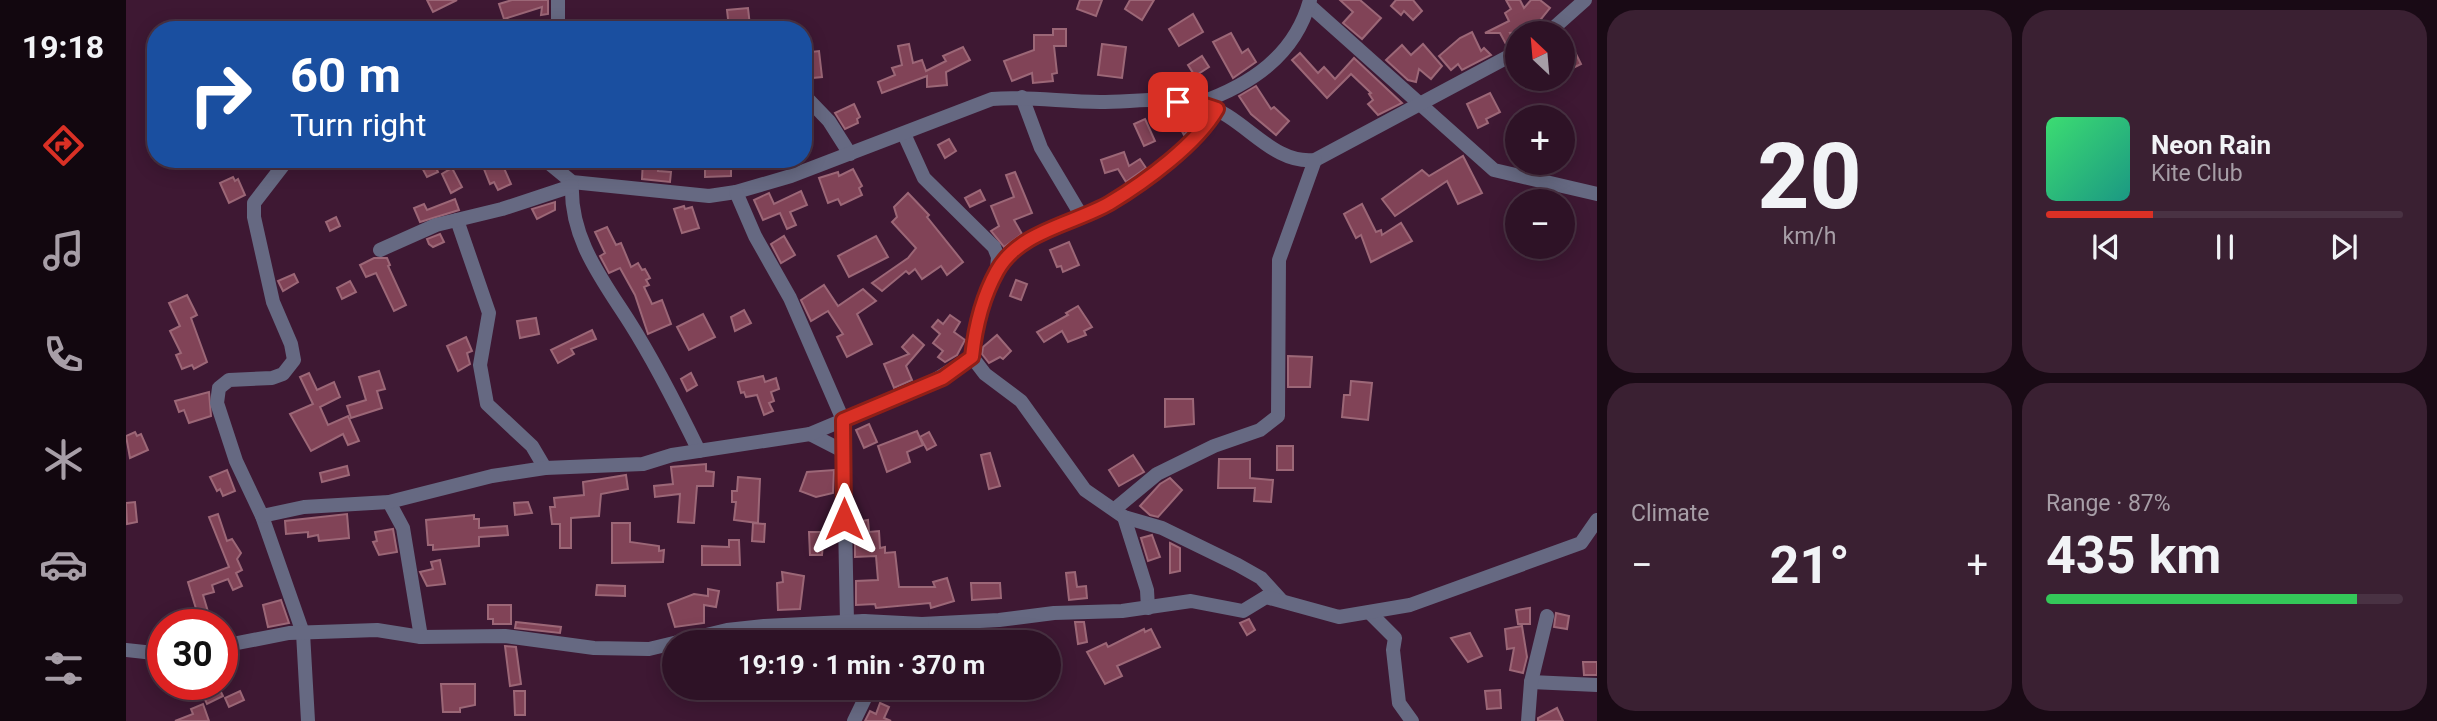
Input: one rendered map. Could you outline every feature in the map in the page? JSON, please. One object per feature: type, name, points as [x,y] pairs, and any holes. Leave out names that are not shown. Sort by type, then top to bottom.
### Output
[{"type":"street","points":[[558,0],[558,21]]},
{"type":"street","points":[[1561,21],[1585,0]]},
{"type":"street","points":[[1199,103],[1232,92],[1283,53],[1296,35],[1310,2],[1420,107],[1494,170],[1597,194]]},
{"type":"street","points":[[812,167],[992,99],[1022,97],[1096,102],[1199,103],[1238,121],[1281,156],[1301,162],[1315,160],[1420,107],[1505,59]]},
{"type":"street","points":[[1022,97],[1041,148],[1081,215]]},
{"type":"street","points":[[812,103],[829,121],[850,154]]},
{"type":"street","points":[[997,270],[1010,255],[1040,234],[1110,203],[1193,142],[1217,109]]},
{"type":"street","points":[[904,134],[924,178],[994,247],[998,257],[997,270],[975,333],[972,357],[985,374],[1021,401],[1085,490],[1119,513],[1162,528],[1238,565],[1261,578],[1281,600]]},
{"type":"street","points":[[1119,513],[1157,474],[1214,446],[1261,430],[1278,416],[1279,260],[1315,160]]},
{"type":"street","points":[[281,168],[254,203],[254,217],[272,302],[291,344],[294,360],[290,369],[272,378],[229,380],[219,387],[217,403],[236,461],[261,516],[303,633],[308,721]]},
{"type":"street","points":[[554,168],[572,184],[574,223],[588,257],[638,337],[699,451]]},
{"type":"street","points":[[380,250],[420,230],[572,184],[709,196],[736,192],[808,168]]},
{"type":"street","points":[[736,192],[755,236],[790,298],[843,420],[847,622]]},
{"type":"street","points":[[457,220],[489,313],[480,365],[487,404],[533,446],[545,468]]},
{"type":"street","points":[[261,516],[304,507],[389,502],[492,476],[545,468],[643,464],[699,451],[810,434],[943,378],[972,357]]},
{"type":"street","points":[[810,434],[845,452]]},
{"type":"street","points":[[389,502],[403,528],[421,637]]},
{"type":"street","points":[[1119,513],[1147,590],[1148,608]]},
{"type":"street","points":[[727,630],[864,621],[922,624],[1148,608],[1191,601],[1243,611],[1266,597],[1339,617],[1370,613],[1440,595],[1581,543],[1597,520]]},
{"type":"street","points":[[1370,613],[1395,638],[1393,650],[1399,704],[1412,721]]},
{"type":"street","points":[[1528,721],[1531,682],[1547,616]]},
{"type":"street","points":[[864,621],[867,630]]},
{"type":"street","points":[[915,630],[922,624]]},
{"type":"street","points":[[238,643],[303,633],[377,630],[421,637],[505,636],[594,648],[649,649],[662,646]]},
{"type":"street","points":[[126,650],[147,652]]},
{"type":"street","points":[[1531,682],[1597,685]]},
{"type":"street","points":[[854,721],[864,700]]},
{"type":"building","points":[[427,0],[457,0],[433,12]]},
{"type":"building","points":[[512,0],[548,0],[548,14],[541,15],[542,7],[504,19],[499,4]]},
{"type":"building","points":[[1080,0],[1102,0],[1096,16],[1077,9]]},
{"type":"building","points":[[1130,0],[1154,0],[1142,20],[1125,9]]},
{"type":"building","points":[[1340,0],[1360,0],[1381,18],[1362,39],[1343,23],[1353,12]]},
{"type":"building","points":[[1396,0],[1413,0],[1422,11],[1413,20],[1404,11],[1401,15],[1391,6]]},
{"type":"building","points":[[1506,0],[1520,0],[1524,8],[1531,0],[1540,0],[1550,8],[1539,21],[1509,21],[1505,13],[1511,9]]},
{"type":"building","points":[[748,8],[749,21],[728,21],[727,10]]},
{"type":"building","points":[[1193,14],[1203,32],[1179,46],[1169,29]]},
{"type":"building","points":[[1505,23],[1505,42],[1500,33],[1485,33]]},
{"type":"building","points":[[1053,29],[1066,29],[1066,46],[1054,46],[1057,73],[1052,74],[1053,81],[1033,83],[1032,73],[1012,81],[1004,61],[1034,50],[1034,35],[1053,35]]},
{"type":"building","points":[[1472,32],[1481,51],[1484,48],[1491,55],[1462,70],[1458,64],[1451,70],[1439,56],[1460,38]]},
{"type":"building","points":[[1231,33],[1242,53],[1248,49],[1256,62],[1233,78],[1213,42]]},
{"type":"building","points":[[909,44],[913,63],[922,60],[926,71],[946,61],[943,56],[963,47],[970,60],[946,72],[947,85],[927,87],[927,76],[882,93],[878,82],[895,75],[892,68],[902,65],[898,46]]},
{"type":"building","points":[[1102,44],[1126,47],[1122,78],[1098,75]]},
{"type":"building","points":[[1423,44],[1442,66],[1431,79],[1419,69],[1416,82],[1408,80],[1386,60],[1402,45],[1411,55]]},
{"type":"building","points":[[819,51],[822,77],[812,78],[812,52]]},
{"type":"building","points":[[1575,52],[1581,64],[1575,67]]},
{"type":"building","points":[[1300,53],[1318,73],[1324,67],[1335,79],[1354,58],[1402,103],[1378,115],[1368,104],[1373,100],[1369,94],[1371,93],[1351,74],[1327,98],[1292,60]]},
{"type":"building","points":[[1202,56],[1209,67],[1195,76],[1188,65]]},
{"type":"building","points":[[1256,86],[1271,109],[1274,107],[1289,121],[1276,135],[1251,114],[1239,96]]},
{"type":"building","points":[[1490,93],[1500,112],[1486,119],[1488,123],[1478,128],[1467,104]]},
{"type":"building","points":[[854,104],[860,117],[857,119],[858,123],[845,129],[835,113]]},
{"type":"building","points":[[1182,110],[1191,128],[1184,135],[1171,111]]},
{"type":"building","points":[[1145,119],[1155,141],[1144,146],[1134,124]]},
{"type":"building","points":[[949,139],[956,151],[945,158],[938,145]]},
{"type":"building","points":[[1124,152],[1129,166],[1140,159],[1146,168],[1126,182],[1118,169],[1105,173],[1101,160]]},
{"type":"building","points":[[1463,156],[1482,193],[1458,204],[1447,181],[1395,216],[1382,199],[1422,170],[1429,176]]},
{"type":"building","points":[[422,168],[436,168],[438,172],[427,177]]},
{"type":"building","points":[[452,168],[462,187],[451,193],[442,174]]},
{"type":"building","points":[[484,168],[504,168],[511,184],[498,190],[494,182],[490,184]]},
{"type":"building","points":[[643,168],[658,168],[658,171],[671,172],[670,182],[642,179]]},
{"type":"building","points":[[705,168],[731,168],[731,176],[705,177]]},
{"type":"building","points":[[853,169],[862,186],[859,188],[862,195],[841,205],[838,199],[828,203],[819,178],[838,172],[839,176]]},
{"type":"building","points":[[1015,172],[1032,213],[1014,220],[1022,234],[1004,247],[991,231],[999,226],[991,206],[1014,197],[1006,175]]},
{"type":"building","points":[[233,177],[235,181],[238,179],[245,195],[229,203],[220,183]]},
{"type":"building","points":[[980,190],[985,200],[970,207],[965,198]]},
{"type":"building","points":[[801,191],[807,205],[790,212],[796,225],[787,229],[780,213],[763,220],[754,200],[769,193],[774,204]]},
{"type":"building","points":[[908,193],[929,215],[927,217],[963,262],[947,275],[941,266],[922,279],[915,269],[909,274],[906,271],[882,291],[872,283],[908,258],[916,248],[892,222],[897,217],[894,207]]},
{"type":"building","points":[[455,199],[459,210],[420,222],[414,208],[424,204],[427,210]]},
{"type":"building","points":[[555,202],[555,210],[537,219],[532,209]]},
{"type":"building","points":[[1362,204],[1376,232],[1381,230],[1382,235],[1401,223],[1412,241],[1371,262],[1361,235],[1356,238],[1344,214]]},
{"type":"building","points":[[684,206],[685,209],[692,207],[699,228],[682,233],[674,209]]},
{"type":"building","points":[[336,217],[340,226],[330,231],[326,222]]},
{"type":"building","points":[[607,227],[616,245],[621,243],[631,267],[638,263],[642,270],[645,269],[650,278],[646,280],[649,285],[644,287],[652,304],[662,300],[671,324],[648,334],[635,295],[620,268],[609,273],[600,256],[605,253],[595,232]]},
{"type":"building","points":[[440,234],[444,242],[433,247],[429,244],[427,239]]},
{"type":"building","points":[[784,236],[795,255],[781,263],[771,244]]},
{"type":"building","points":[[876,236],[888,257],[849,277],[838,256]]},
{"type":"building","points":[[1069,242],[1079,265],[1063,272],[1061,266],[1057,267],[1050,250]]},
{"type":"building","points":[[374,258],[387,258],[406,305],[394,311],[376,273],[366,277],[360,265]]},
{"type":"building","points":[[294,274],[298,282],[283,291],[278,281]]},
{"type":"building","points":[[1016,280],[1027,284],[1021,300],[1010,296]]},
{"type":"building","points":[[350,281],[356,292],[342,299],[337,288]]},
{"type":"building","points":[[824,285],[838,306],[863,289],[876,301],[857,314],[872,344],[847,357],[837,337],[843,334],[828,311],[811,321],[801,300]]},
{"type":"building","points":[[187,295],[197,315],[191,318],[207,362],[194,369],[192,365],[182,369],[176,355],[181,353],[170,331],[180,326],[169,303]]},
{"type":"building","points":[[1078,306],[1092,327],[1084,331],[1086,335],[1068,342],[1062,331],[1044,342],[1037,332],[1068,315],[1066,313]]},
{"type":"building","points":[[744,310],[751,323],[735,331],[731,317]]},
{"type":"building","points":[[703,314],[715,337],[689,350],[677,327]]},
{"type":"building","points":[[950,315],[960,322],[954,332],[965,340],[957,355],[945,362],[938,357],[943,351],[933,343],[940,334],[932,327],[938,320],[943,324]]},
{"type":"building","points":[[536,318],[539,334],[520,338],[517,321]]},
{"type":"building","points":[[592,330],[596,339],[571,349],[574,354],[558,363],[551,350]]},
{"type":"building","points":[[913,335],[924,345],[906,366],[912,380],[894,388],[884,364],[909,354],[902,347]]},
{"type":"building","points":[[997,335],[1011,351],[1003,359],[1000,357],[989,363],[982,354],[983,347]]},
{"type":"building","points":[[466,337],[472,351],[467,353],[470,364],[458,371],[447,346]]},
{"type":"building","points":[[1288,356],[1312,357],[1310,387],[1288,387]]},
{"type":"building","points":[[379,371],[385,389],[377,391],[382,408],[351,418],[347,406],[366,400],[359,377]]},
{"type":"building","points":[[309,373],[317,390],[334,382],[340,397],[320,407],[328,425],[348,416],[359,441],[348,445],[343,434],[311,451],[290,414],[313,404],[300,377]]},
{"type":"building","points":[[691,373],[697,385],[687,391],[681,379]]},
{"type":"building","points":[[763,376],[765,382],[776,378],[779,389],[771,392],[774,401],[769,403],[773,411],[764,415],[757,395],[746,397],[744,392],[741,393],[738,382]]},
{"type":"building","points":[[1351,381],[1372,383],[1368,420],[1342,417],[1344,395],[1350,395]]},
{"type":"building","points":[[209,392],[211,416],[189,423],[184,410],[179,412],[175,401]]},
{"type":"building","points":[[1165,399],[1193,399],[1194,424],[1165,427]]},
{"type":"building","points":[[869,424],[877,442],[864,448],[856,430]]},
{"type":"building","points":[[917,431],[923,445],[907,452],[910,462],[887,472],[878,446]]},
{"type":"building","points":[[135,432],[137,436],[141,434],[148,450],[130,458],[126,436]]},
{"type":"building","points":[[929,432],[936,445],[927,450],[920,437]]},
{"type":"building","points":[[1277,446],[1293,446],[1293,470],[1277,470]]},
{"type":"building","points":[[990,453],[1000,486],[989,489],[981,455]]},
{"type":"building","points":[[1133,455],[1144,472],[1119,486],[1109,470]]},
{"type":"building","points":[[1219,459],[1250,459],[1250,478],[1273,480],[1271,502],[1254,501],[1255,488],[1218,488]]},
{"type":"building","points":[[706,464],[706,471],[714,472],[713,486],[697,486],[694,523],[678,522],[680,494],[655,497],[654,486],[673,484],[671,467]]},
{"type":"building","points":[[347,466],[349,475],[322,482],[320,473]]},
{"type":"building","points":[[227,470],[235,491],[223,496],[220,489],[217,491],[210,477]]},
{"type":"building","points":[[834,470],[833,493],[816,497],[800,491],[807,472]]},
{"type":"building","points":[[626,475],[628,489],[601,494],[599,516],[571,518],[571,548],[560,548],[560,524],[552,524],[550,507],[555,507],[554,498],[584,495],[583,482]]},
{"type":"building","points":[[738,477],[760,479],[758,523],[734,520],[736,502],[732,502],[732,491],[737,491]]},
{"type":"building","points":[[1170,478],[1182,490],[1158,517],[1150,515],[1140,506],[1160,484]]},
{"type":"building","points":[[135,502],[137,522],[127,524],[126,503]]},
{"type":"building","points":[[528,502],[532,513],[515,515],[514,503]]},
{"type":"building","points":[[218,514],[227,541],[232,539],[241,553],[237,559],[242,570],[236,573],[242,586],[233,590],[228,579],[212,585],[214,592],[203,595],[207,609],[196,609],[188,582],[229,567],[209,517]]},
{"type":"building","points":[[347,514],[349,538],[319,541],[318,535],[308,537],[308,532],[286,534],[285,521]]},
{"type":"building","points":[[474,515],[474,519],[479,519],[479,528],[507,526],[508,535],[479,537],[479,546],[433,550],[433,545],[428,545],[426,520]]},
{"type":"building","points":[[868,520],[869,532],[879,531],[880,548],[885,547],[885,553],[895,552],[899,587],[935,587],[933,582],[947,578],[954,601],[931,608],[930,603],[876,608],[875,604],[856,605],[856,581],[878,580],[876,556],[855,557],[855,522]]},
{"type":"building","points":[[612,523],[630,523],[630,542],[659,546],[659,551],[664,550],[663,562],[612,563]]},
{"type":"building","points":[[753,523],[765,524],[764,542],[752,541]]},
{"type":"building","points":[[393,529],[397,552],[379,555],[373,542],[377,541],[375,532]]},
{"type":"building","points":[[809,532],[824,532],[822,555],[810,555]]},
{"type":"building","points":[[1152,535],[1160,557],[1148,561],[1141,538]]},
{"type":"building","points":[[729,540],[739,540],[740,565],[702,565],[702,546],[729,547]]},
{"type":"building","points":[[1170,543],[1180,548],[1180,571],[1170,573]]},
{"type":"building","points":[[440,560],[445,584],[427,586],[420,572],[433,569],[431,562]]},
{"type":"building","points":[[782,572],[804,576],[800,609],[778,610],[777,583],[783,582]]},
{"type":"building","points":[[1075,572],[1077,587],[1086,586],[1087,598],[1069,600],[1066,573]]},
{"type":"building","points":[[971,583],[1000,583],[1001,598],[972,600]]},
{"type":"building","points":[[597,585],[625,586],[625,596],[596,595]]},
{"type":"building","points":[[708,589],[719,591],[716,607],[704,605],[704,623],[675,627],[668,604],[694,594],[708,596]]},
{"type":"building","points":[[281,600],[289,623],[268,627],[263,605]]},
{"type":"building","points":[[488,605],[511,605],[511,624],[493,624],[493,619],[488,619]]},
{"type":"building","points":[[1530,608],[1530,624],[1518,624],[1516,610]]},
{"type":"building","points":[[1556,613],[1569,616],[1567,629],[1554,627]]},
{"type":"building","points":[[1249,619],[1255,630],[1247,635],[1240,623]]},
{"type":"building","points":[[516,622],[561,627],[560,633],[515,628]]},
{"type":"building","points":[[1075,622],[1084,622],[1087,642],[1078,644]]},
{"type":"building","points":[[1522,626],[1527,657],[1523,673],[1510,670],[1514,648],[1507,649],[1505,629]]},
{"type":"building","points":[[1144,629],[1145,632],[1151,629],[1160,647],[1117,666],[1122,676],[1105,684],[1087,652],[1106,643],[1108,647]]},
{"type":"building","points":[[1470,633],[1482,656],[1468,662],[1451,638]]},
{"type":"building","points":[[505,646],[516,647],[521,684],[510,686]]},
{"type":"building","points":[[1583,662],[1597,662],[1597,675],[1584,675]]},
{"type":"building","points":[[441,684],[475,684],[475,705],[460,708],[460,712],[443,712]]},
{"type":"building","points":[[1500,690],[1501,708],[1487,709],[1485,691]]},
{"type":"building","points":[[240,691],[244,700],[229,707],[226,700],[238,700]]},
{"type":"building","points":[[514,691],[525,691],[525,715],[515,715]]},
{"type":"building","points":[[880,703],[889,707],[884,718],[891,721],[865,721],[870,711],[876,714]]},
{"type":"building","points":[[203,704],[209,721],[175,721],[193,714],[191,709]]},
{"type":"building","points":[[1557,708],[1563,721],[1538,721],[1538,718]]},
{"type":"route","points":[[844,519],[843,420],[927,386],[972,357],[975,333],[997,270],[1010,255],[1040,234],[1110,203],[1193,142],[1206,128],[1217,109],[1199,103],[1178,102]]}]
